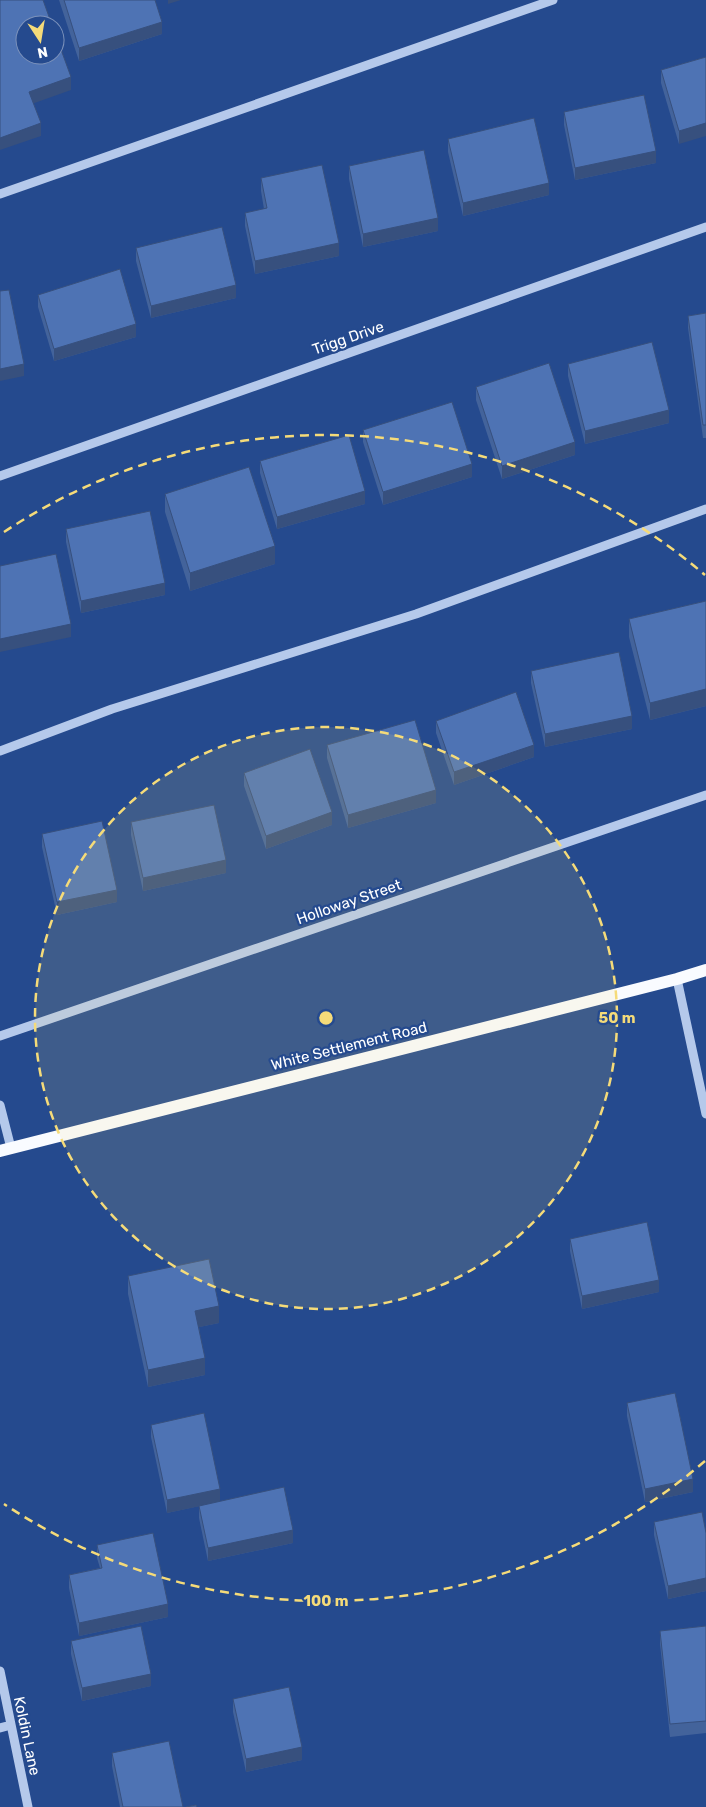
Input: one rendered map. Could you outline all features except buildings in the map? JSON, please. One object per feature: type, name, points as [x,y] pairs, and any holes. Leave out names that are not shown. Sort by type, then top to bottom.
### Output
[{"type":"main road","name":"White Settlement Road","points":[[5,1150],[677,979],[706,970]]},
{"type":"street","points":[[0,194],[553,0]]},
{"type":"street","name":"Trigg Drive","points":[[0,476],[706,227]]},
{"type":"street","points":[[0,752],[112,709],[416,614],[706,510]]},
{"type":"street","name":"Holloway Street","points":[[0,1036],[706,795]]},
{"type":"street","points":[[677,979],[706,1114]]},
{"type":"street","points":[[0,1105],[5,1150]]},
{"type":"street","name":"Koldin Lane","points":[[0,1671],[28,1807]]},
{"type":"street","points":[[0,1728],[11,1725]]}]
